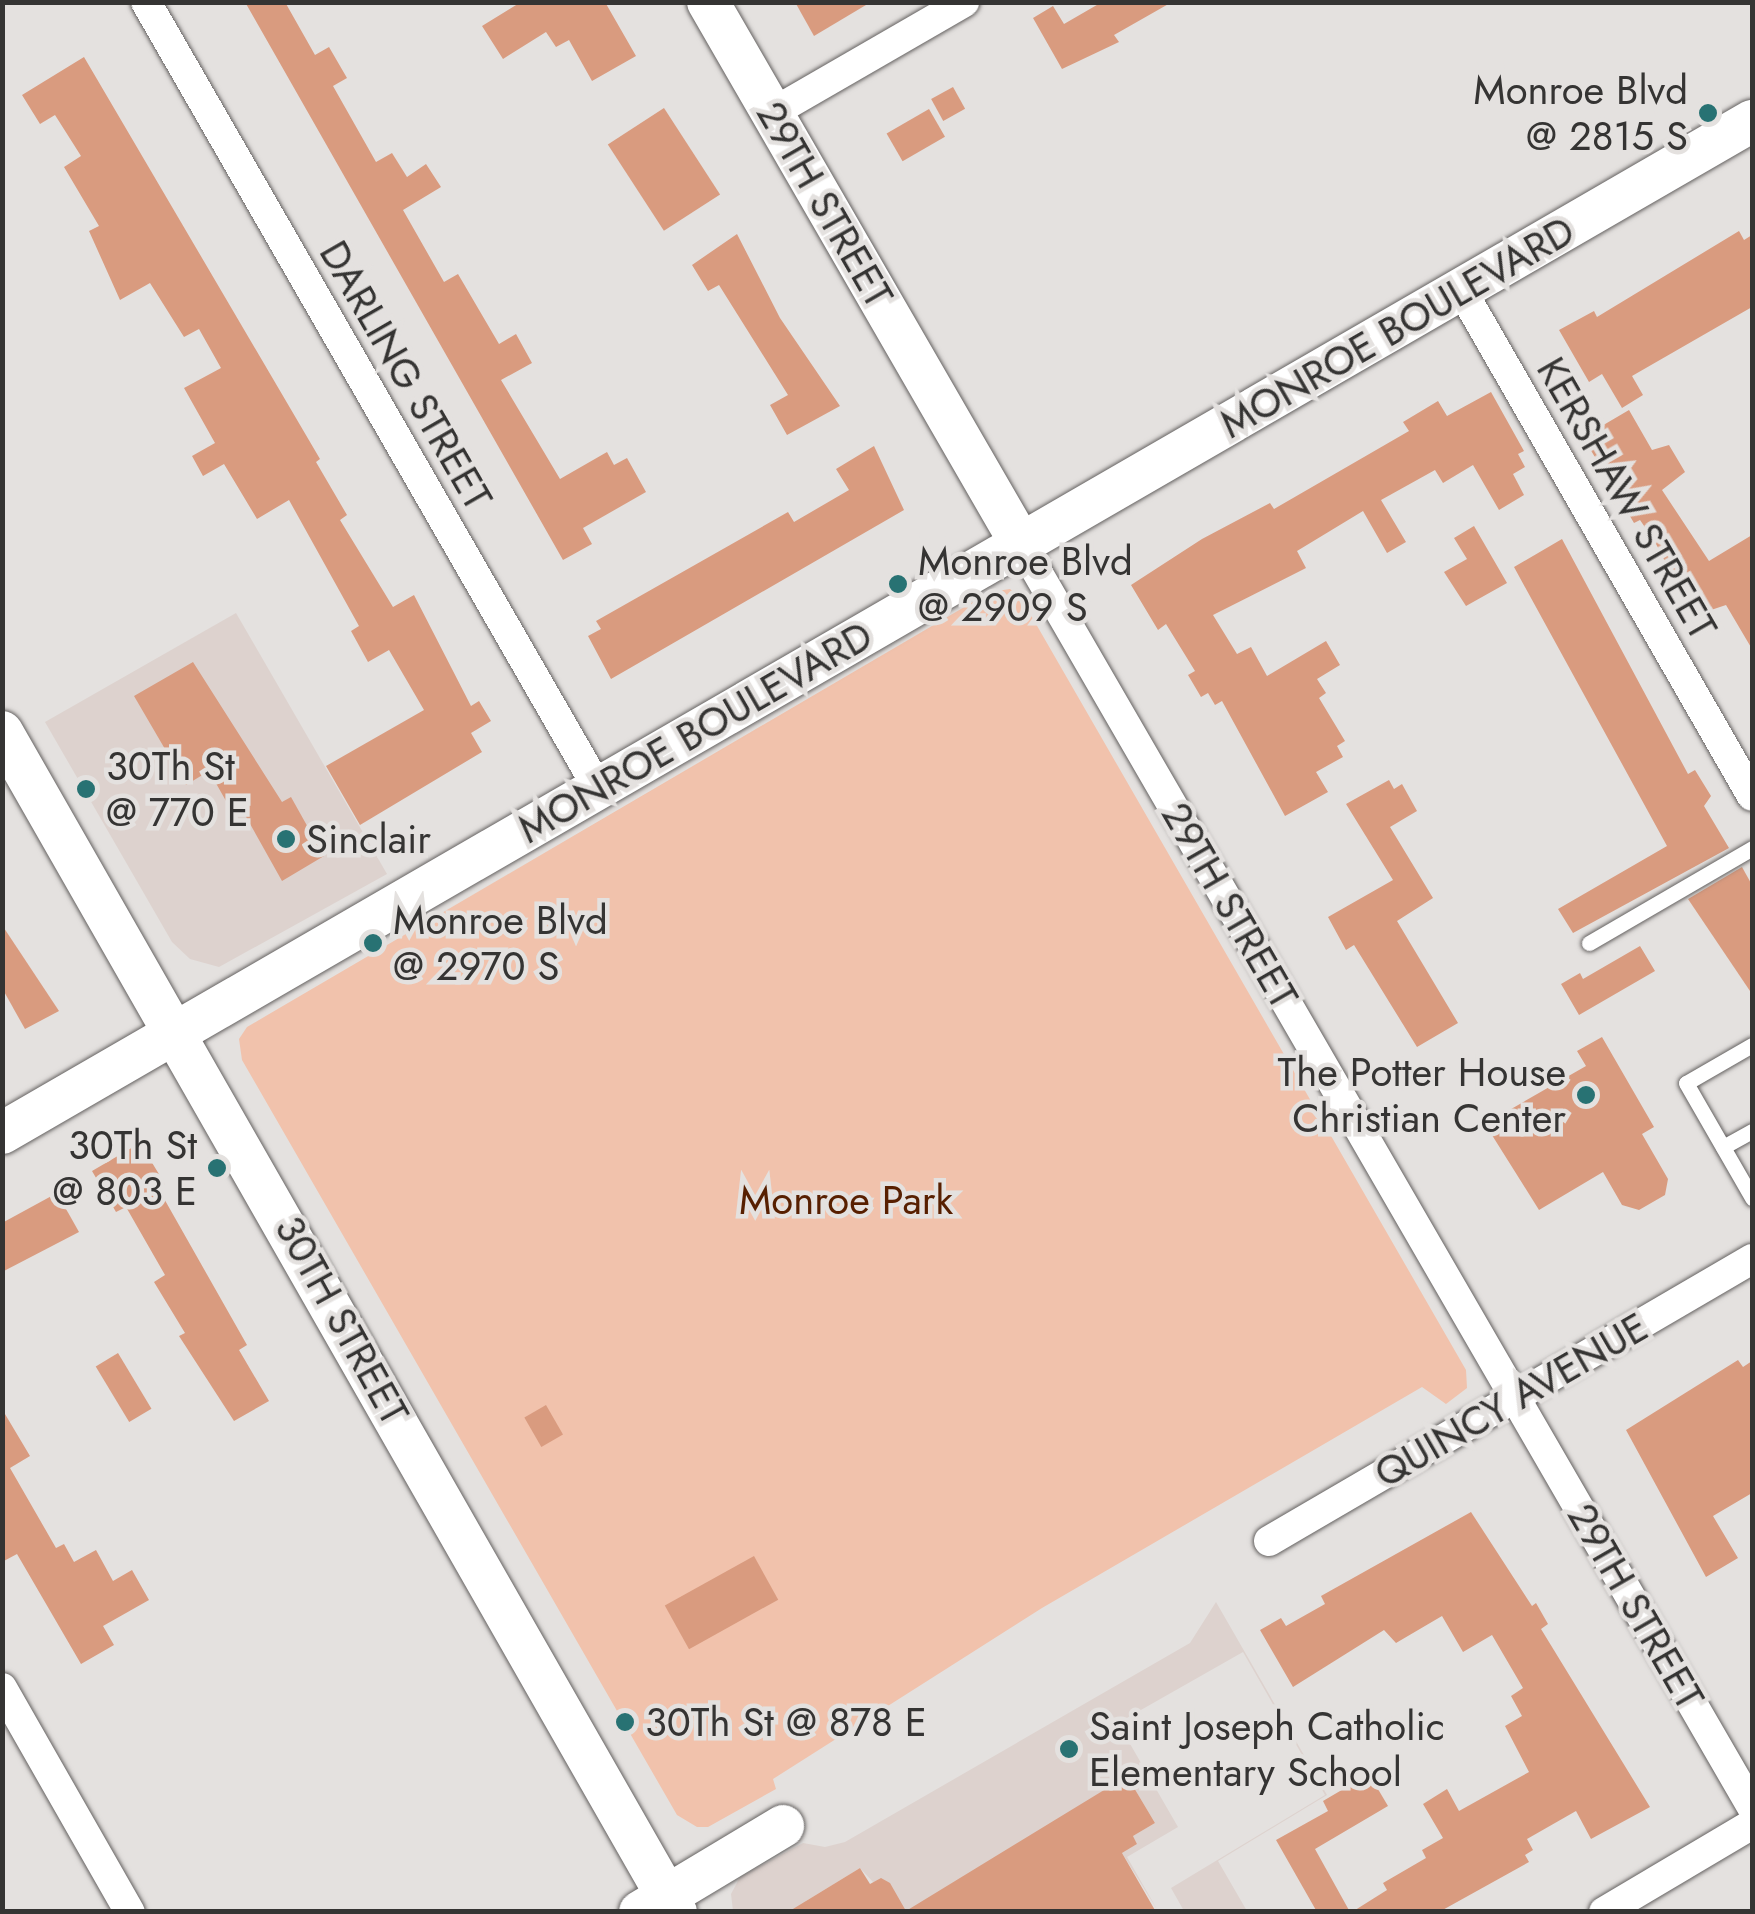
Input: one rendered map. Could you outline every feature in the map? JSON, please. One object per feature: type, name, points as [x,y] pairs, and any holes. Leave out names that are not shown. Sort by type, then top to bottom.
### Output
[{"type":"street","name":"DARLING STREET","points":[[146,2],[598,788]]},
{"type":"street","name":"29TH STREET","points":[[708,2],[1752,1807]]},
{"type":"street","points":[[772,112],[964,2]]},
{"type":"street","name":"MONROE BOULEVARD","points":[[2,1133],[1751,125]]},
{"type":"street","name":"KERSHAW STREET","points":[[1462,291],[1752,796]]},
{"type":"street","name":"30TH STREET","points":[[2,732],[178,1030],[661,1906]]},
{"type":"street","name":"QUINCY AVENUE","points":[[1270,1541],[1752,1259]]},
{"type":"street","points":[[2,1688],[130,1912]]},
{"type":"street","points":[[1604,1912],[1752,1824]]},
{"type":"street","points":[[661,1906],[784,1826]]},
{"type":"lane","points":[[1589,942],[1752,848]]},
{"type":"lane","points":[[1752,1045],[1686,1083],[1752,1198]]},
{"type":"lane","points":[[1723,1147],[1752,1131]]},
{"type":"shaded area","points":[[236,613],[387,874],[219,967],[190,959],[172,942],[45,722]]},
{"type":"shaded area","name":"Saint Joseph Catholic Elementary School","points":[[1216,1602],[1327,1795],[1218,1861],[1247,1911],[1184,1911],[1171,1888],[1325,1795],[1243,1652],[1118,1723],[1178,1827],[1127,1857],[1158,1911],[1122,1853],[1137,1844],[1133,1836],[1155,1823],[1127,1776],[911,1911],[900,1911],[860,1868],[806,1901],[811,1911],[733,1911],[731,1894],[740,1877],[803,1843],[825,1847],[845,1842],[1190,1643]]},
{"type":"green space","name":"Monroe Park","points":[[1010,589],[1021,598],[1466,1370],[1467,1388],[1446,1404],[1422,1387],[1042,1608],[773,1779],[776,1789],[708,1827],[697,1827],[677,1815],[242,1060],[239,1039],[247,1027],[990,592]]},
{"type":"building","points":[[245,2],[285,2],[315,55],[329,47],[347,78],[333,86],[376,162],[392,153],[407,177],[426,164],[441,187],[403,210],[444,282],[458,274],[499,344],[516,334],[532,363],[501,380],[560,479],[607,452],[614,465],[627,458],[646,492],[583,528],[592,544],[563,560]]},
{"type":"building","points":[[521,2],[605,2],[636,56],[592,81],[569,40],[556,47],[546,32],[503,59],[482,26]]},
{"type":"building","points":[[795,2],[871,2],[814,36]]},
{"type":"building","points":[[1102,2],[1172,2],[1114,35],[1119,42],[1062,69],[1033,18],[1053,6],[1064,24]]},
{"type":"building","points":[[84,57],[320,459],[316,462],[347,515],[340,520],[393,607],[414,595],[471,706],[479,701],[491,721],[471,733],[482,752],[360,825],[326,766],[424,710],[389,650],[368,662],[351,631],[359,626],[289,500],[257,519],[224,464],[203,476],[192,456],[215,443],[184,388],[221,368],[199,329],[184,337],[150,283],[120,300],[89,231],[99,226],[64,167],[81,156],[55,115],[40,124],[22,95]]},
{"type":"building","points":[[953,87],[965,109],[943,121],[931,99]]},
{"type":"building","points":[[664,108],[720,194],[664,231],[608,144]]},
{"type":"building","points":[[929,109],[945,137],[903,161],[887,134]]},
{"type":"building","points":[[1739,231],[1744,240],[1752,235],[1752,307],[1632,376],[1643,395],[1622,408],[1602,374],[1589,382],[1559,330],[1594,311],[1597,317]]},
{"type":"building","points":[[737,234],[780,318],[840,406],[787,435],[770,405],[788,395],[719,285],[708,291],[692,265]]},
{"type":"building","points":[[1491,392],[1524,451],[1518,454],[1525,467],[1513,474],[1524,495],[1499,510],[1473,465],[1443,483],[1435,470],[1381,500],[1406,542],[1387,553],[1363,511],[1297,551],[1306,568],[1213,615],[1237,654],[1251,647],[1267,676],[1326,641],[1340,665],[1317,679],[1326,693],[1319,698],[1345,741],[1337,746],[1343,757],[1316,772],[1328,792],[1285,816],[1222,701],[1215,705],[1208,693],[1201,697],[1188,675],[1195,671],[1166,624],[1158,630],[1131,585],[1202,539],[1270,503],[1274,509],[1409,431],[1403,422],[1438,401],[1447,416]]},
{"type":"building","points":[[1629,410],[1652,450],[1669,445],[1685,472],[1662,490],[1709,561],[1752,535],[1752,649],[1726,605],[1693,616],[1655,542],[1640,520],[1634,523],[1583,437]]},
{"type":"building","points":[[874,446],[904,510],[611,679],[588,636],[601,629],[596,621],[788,512],[794,522],[849,490],[836,469]]},
{"type":"building","points":[[1474,526],[1507,583],[1466,606],[1444,572],[1467,559],[1454,538]]},
{"type":"building","points":[[1562,539],[1688,774],[1695,770],[1711,796],[1704,806],[1729,848],[1573,933],[1558,909],[1667,846],[1514,567]]},
{"type":"building","points":[[193,662],[282,802],[291,797],[324,856],[282,881],[240,806],[230,808],[209,771],[186,785],[134,696]]},
{"type":"building","points":[[1389,780],[1394,789],[1402,784],[1417,811],[1390,827],[1433,898],[1397,921],[1458,1023],[1417,1047],[1354,945],[1346,950],[1328,917],[1393,880],[1346,804]]},
{"type":"building","points":[[1742,867],[1752,885],[1752,994],[1688,899]]},
{"type":"building","points":[[2,925],[59,1011],[25,1029],[2,988]]},
{"type":"building","points":[[1640,946],[1655,971],[1579,1015],[1561,984],[1580,973],[1583,979]]},
{"type":"building","name":"The Potter House Christian Center","points":[[1602,1037],[1654,1127],[1642,1134],[1668,1179],[1665,1195],[1639,1210],[1622,1205],[1603,1172],[1539,1210],[1485,1124],[1586,1066],[1577,1051]]},
{"type":"building","points":[[140,1143],[165,1184],[158,1188],[247,1345],[239,1350],[269,1401],[234,1421],[179,1336],[185,1333],[154,1282],[165,1275],[126,1207],[116,1212],[92,1171]]},
{"type":"building","points":[[57,1193],[79,1232],[2,1272],[2,1223]]},
{"type":"building","points":[[118,1353],[151,1409],[129,1422],[96,1366]]},
{"type":"building","points":[[1738,1360],[1743,1367],[1752,1361],[1752,1493],[1713,1516],[1738,1558],[1706,1577],[1626,1430]]},
{"type":"building","points":[[546,1405],[563,1434],[541,1447],[524,1418]]},
{"type":"building","points":[[2,1409],[30,1456],[10,1468],[56,1548],[64,1544],[74,1562],[96,1550],[113,1581],[132,1570],[149,1600],[103,1626],[114,1645],[81,1664],[17,1554],[2,1562]]},
{"type":"building","points":[[1471,1512],[1532,1606],[1536,1603],[1548,1624],[1541,1629],[1650,1807],[1591,1839],[1576,1811],[1527,1839],[1533,1850],[1525,1855],[1529,1862],[1439,1912],[1352,1912],[1387,1890],[1383,1883],[1426,1858],[1422,1850],[1443,1838],[1423,1804],[1447,1789],[1459,1811],[1529,1772],[1505,1726],[1522,1716],[1511,1696],[1523,1688],[1492,1635],[1463,1652],[1442,1616],[1396,1643],[1384,1630],[1293,1687],[1260,1630],[1281,1618],[1286,1626],[1325,1604],[1321,1596]]},
{"type":"building","points":[[754,1556],[778,1600],[689,1649],[665,1605]]},
{"type":"building","points":[[1369,1774],[1388,1806],[1315,1849],[1350,1912],[1317,1912],[1276,1840],[1328,1811],[1323,1801]]},
{"type":"building","points":[[1127,1776],[1155,1823],[1133,1836],[1137,1844],[1122,1853],[1156,1912],[788,1912],[860,1868],[870,1884],[881,1878],[890,1883],[906,1911]]},
{"type":"place","name":"Monroe Blvd @ 2815 S","points":[[1708,113]]},
{"type":"place","name":"Monroe Blvd @ 2909 S","points":[[898,584]]},
{"type":"place","name":"30Th St @ 770 E","points":[[86,789]]},
{"type":"place","name":"Sinclair","points":[[286,839]]},
{"type":"place","name":"Monroe Blvd @ 2970 S","points":[[373,943]]},
{"type":"place","name":"The Potter House Christian Center","points":[[1586,1095]]},
{"type":"place","name":"30Th St @ 803 E","points":[[217,1168]]},
{"type":"place","name":"30Th St @ 878 E","points":[[625,1722]]},
{"type":"place","name":"Saint Joseph Catholic Elementary School","points":[[1069,1749]]}]
